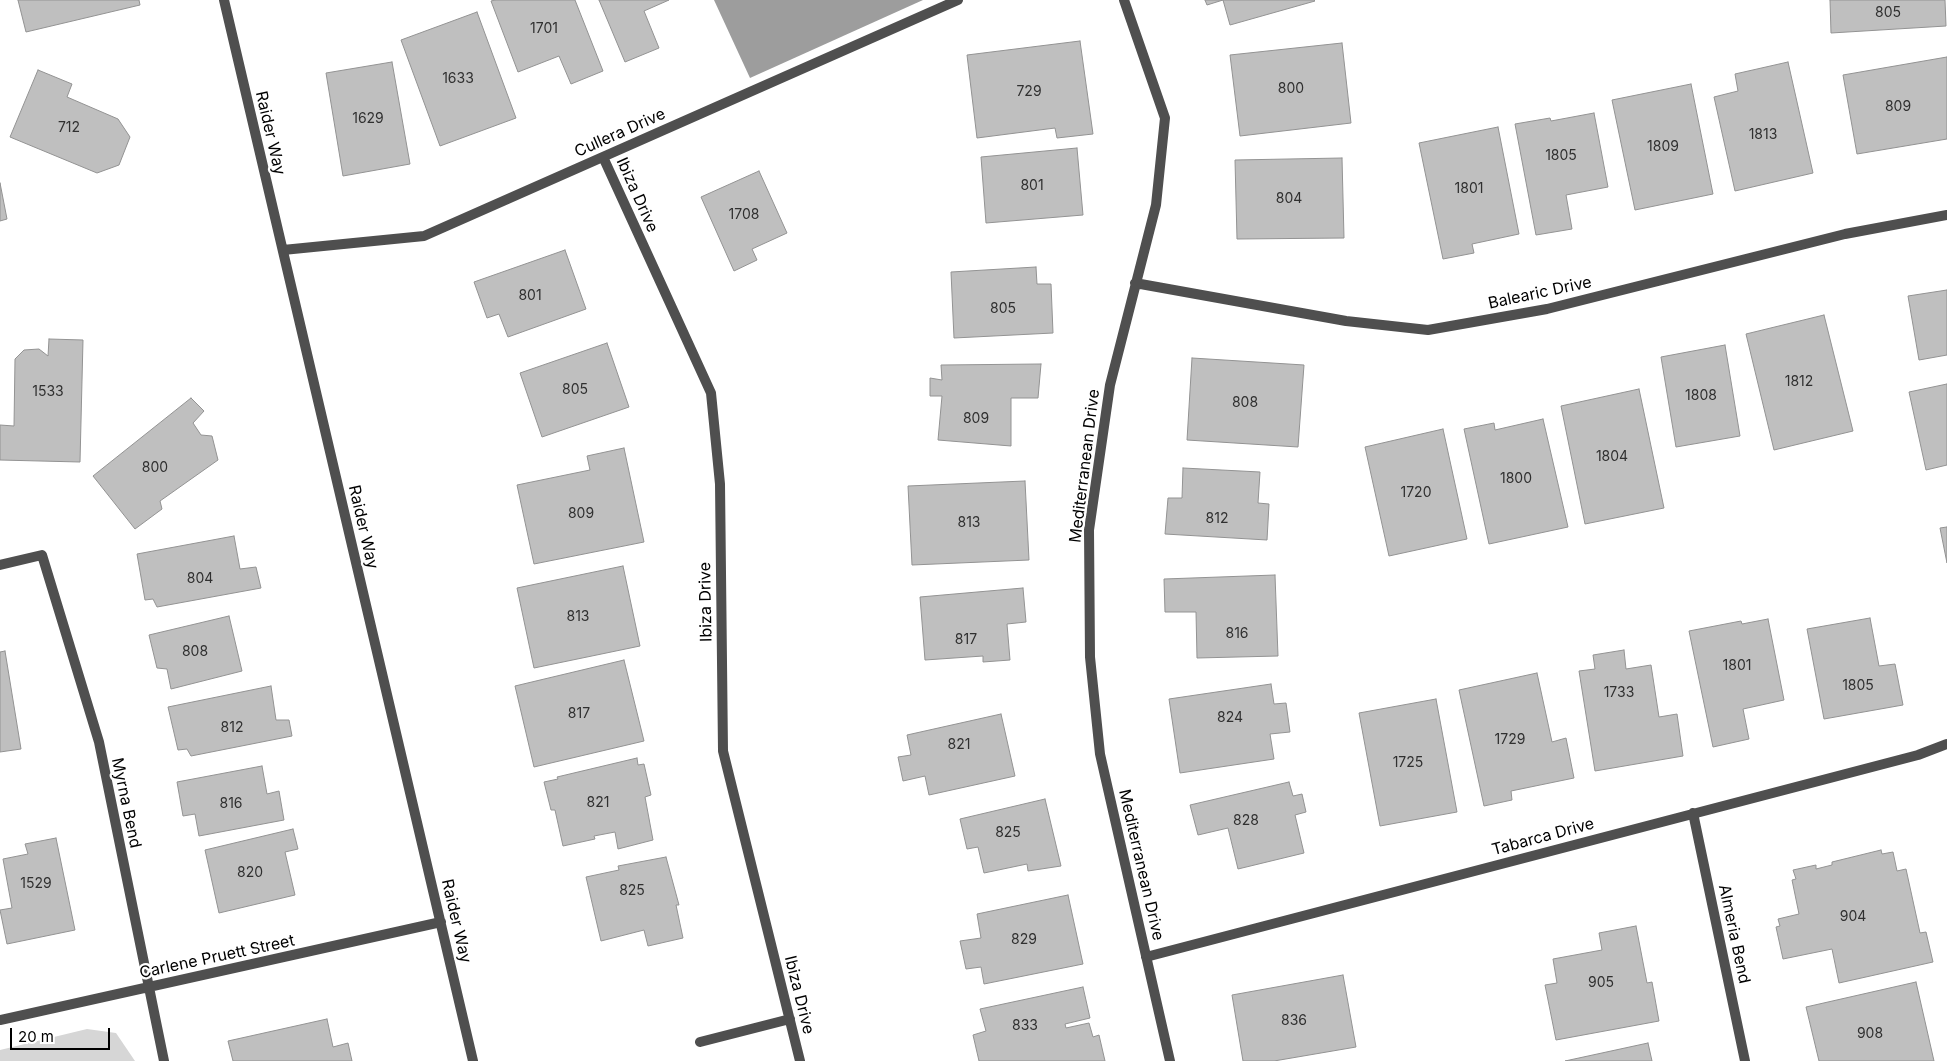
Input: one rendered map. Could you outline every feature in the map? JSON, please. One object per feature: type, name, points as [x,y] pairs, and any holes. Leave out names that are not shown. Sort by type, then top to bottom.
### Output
[{"type":"street","name":"Raider Way","points":[[224,0],[473,1061]]},
{"type":"street","name":"Cullera Drive","points":[[283,250],[424,236],[958,0]]},
{"type":"street","name":"Mediterranean Drive","points":[[1124,0],[1166,118],[1156,204],[1110,385],[1088,530],[1090,657],[1100,754],[1170,1061]]},
{"type":"street","name":"Ibiza Drive","points":[[603,156],[710,393],[720,484],[723,751],[800,1061]]},
{"type":"street","name":"Balearic Drive","points":[[1135,283],[1346,321],[1428,330],[1547,309],[1845,234],[1947,215]]},
{"type":"street","name":"Myrna Bend","points":[[0,565],[42,555],[99,742],[164,1061]]},
{"type":"street","name":"Tabarca Drive","points":[[1146,957],[1918,755],[1947,744]]},
{"type":"street","name":"Almeria Bend","points":[[1693,813],[1746,1061]]},
{"type":"street","name":"Carlene Pruett Street","points":[[0,1020],[441,922]]},
{"type":"street","points":[[700,1042],[790,1019]]},
{"type":"shaded area","points":[[714,0],[923,0],[750,78]]},
{"type":"shaded area","points":[[87,1029],[116,1033],[135,1061],[0,1061],[0,1050]]},
{"type":"building","points":[[18,0],[139,0],[140,5],[26,32]]},
{"type":"building","points":[[575,0],[603,71],[571,84],[559,56],[518,72],[491,1]]},
{"type":"building","points":[[599,0],[669,0],[644,11],[659,48],[625,62]]},
{"type":"building","points":[[1205,0],[1223,0],[1207,5]]},
{"type":"building","points":[[1223,0],[1314,0],[1315,1],[1230,25]]},
{"type":"building","points":[[1830,0],[1945,0],[1946,26],[1831,33]]},
{"type":"building","points":[[477,12],[516,118],[440,146],[401,40]]},
{"type":"building","points":[[1080,41],[1093,134],[1057,138],[1055,128],[977,138],[967,55]]},
{"type":"building","points":[[1342,43],[1351,123],[1240,136],[1230,55]]},
{"type":"building","points":[[1947,57],[1947,139],[1857,154],[1843,75]]},
{"type":"building","points":[[392,62],[410,164],[343,176],[326,73]]},
{"type":"building","points":[[1788,62],[1813,173],[1735,191],[1714,97],[1738,91],[1735,74]]},
{"type":"building","points":[[38,70],[72,84],[67,97],[118,119],[130,137],[119,165],[97,173],[10,137]]},
{"type":"building","points":[[1691,84],[1713,194],[1635,210],[1612,100]]},
{"type":"building","points":[[1594,113],[1608,187],[1566,195],[1572,229],[1536,235],[1515,124],[1550,118],[1551,121]]},
{"type":"building","points":[[1498,127],[1519,234],[1472,244],[1474,253],[1443,259],[1419,143]]},
{"type":"building","points":[[1077,148],[1083,215],[986,223],[981,157]]},
{"type":"building","points":[[1342,158],[1344,238],[1237,239],[1235,160]]},
{"type":"building","points":[[759,171],[787,233],[752,249],[757,260],[734,271],[701,197]]},
{"type":"building","points":[[0,183],[7,219],[0,221]]},
{"type":"building","points":[[565,250],[586,309],[508,337],[499,314],[487,318],[474,282]]},
{"type":"building","points":[[1036,267],[1037,284],[1051,284],[1053,333],[954,338],[951,272]]},
{"type":"building","points":[[1947,290],[1947,355],[1919,360],[1908,296]]},
{"type":"building","points":[[1824,315],[1853,431],[1774,450],[1746,334]]},
{"type":"building","points":[[49,339],[83,340],[80,462],[0,460],[0,425],[14,426],[15,359],[24,350],[39,349],[48,356]]},
{"type":"building","points":[[607,343],[629,407],[542,437],[520,373]]},
{"type":"building","points":[[1725,345],[1740,436],[1676,447],[1661,357]]},
{"type":"building","points":[[1192,358],[1304,365],[1298,447],[1187,440]]},
{"type":"building","points":[[1041,364],[1038,398],[1011,398],[1011,446],[938,440],[942,396],[930,396],[930,378],[942,380],[941,365]]},
{"type":"building","points":[[1947,384],[1947,465],[1926,470],[1909,392]]},
{"type":"building","points":[[1639,389],[1664,508],[1585,524],[1561,406]]},
{"type":"building","points":[[191,398],[204,411],[193,423],[201,435],[212,436],[218,460],[160,501],[162,509],[135,529],[93,476]]},
{"type":"building","points":[[1543,419],[1568,527],[1489,544],[1464,429],[1494,423],[1495,430]]},
{"type":"building","points":[[1443,429],[1467,539],[1389,556],[1365,447]]},
{"type":"building","points":[[624,448],[644,542],[534,564],[517,485],[590,470],[587,456]]},
{"type":"building","points":[[1183,468],[1260,472],[1258,503],[1269,504],[1267,540],[1165,534],[1168,498],[1182,498]]},
{"type":"building","points":[[1025,481],[1029,560],[912,565],[908,486]]},
{"type":"building","points":[[1947,527],[1947,563],[1940,528]]},
{"type":"building","points":[[234,536],[240,569],[256,567],[261,588],[157,607],[153,599],[145,600],[137,554]]},
{"type":"building","points":[[623,566],[640,646],[534,668],[517,588]]},
{"type":"building","points":[[1275,575],[1278,656],[1197,658],[1196,612],[1165,612],[1164,579]]},
{"type":"building","points":[[1023,588],[1026,622],[1007,624],[1010,660],[983,662],[983,656],[925,660],[920,597]]},
{"type":"building","points":[[229,616],[242,671],[171,689],[167,669],[157,668],[149,635]]},
{"type":"building","points":[[1870,618],[1879,666],[1895,664],[1903,705],[1824,719],[1807,629]]},
{"type":"building","points":[[1768,619],[1784,700],[1743,709],[1749,739],[1713,747],[1689,631],[1741,621],[1742,624]]},
{"type":"building","points":[[1624,650],[1626,669],[1651,665],[1659,717],[1677,714],[1683,756],[1595,771],[1579,671],[1595,669],[1593,655]]},
{"type":"building","points":[[5,651],[21,749],[0,752],[0,652]]},
{"type":"building","points":[[624,660],[644,741],[534,767],[515,686]]},
{"type":"building","points":[[1537,673],[1552,742],[1566,738],[1574,778],[1511,791],[1512,800],[1484,806],[1459,690]]},
{"type":"building","points":[[1271,684],[1274,704],[1286,703],[1290,732],[1270,734],[1274,759],[1180,773],[1169,699]]},
{"type":"building","points":[[271,686],[276,720],[289,720],[292,736],[191,756],[187,749],[178,750],[168,707]]},
{"type":"building","points":[[1436,699],[1457,812],[1380,826],[1359,713]]},
{"type":"building","points":[[1001,714],[1015,776],[929,795],[925,776],[903,781],[898,757],[911,755],[907,735]]},
{"type":"building","points":[[637,758],[638,765],[644,764],[651,795],[645,797],[653,840],[618,849],[615,832],[594,836],[595,839],[563,846],[555,810],[551,810],[544,782],[558,779],[557,777]]},
{"type":"building","points":[[262,766],[267,794],[279,791],[284,820],[199,836],[195,814],[183,816],[177,782]]},
{"type":"building","points":[[1289,782],[1293,796],[1302,794],[1306,812],[1295,815],[1304,853],[1238,869],[1228,828],[1198,835],[1190,805]]},
{"type":"building","points":[[1045,799],[1061,866],[1028,871],[1027,864],[984,873],[978,847],[967,849],[960,819]]},
{"type":"building","points":[[293,829],[298,849],[285,852],[295,895],[219,913],[205,850]]},
{"type":"building","points":[[56,838],[75,930],[7,944],[0,910],[12,908],[3,859],[28,854],[25,844]]},
{"type":"building","points":[[1881,850],[1882,854],[1893,852],[1897,871],[1906,869],[1920,933],[1926,932],[1933,962],[1839,983],[1832,949],[1783,959],[1776,927],[1780,926],[1778,919],[1799,914],[1792,880],[1796,879],[1793,870],[1816,865],[1816,869],[1832,865],[1832,862]]},
{"type":"building","points":[[666,857],[679,905],[676,905],[683,938],[648,946],[644,930],[601,941],[586,877],[619,870],[618,866]]},
{"type":"building","points":[[1068,895],[1083,964],[984,984],[981,967],[966,969],[960,941],[981,938],[977,914]]},
{"type":"building","points":[[1636,926],[1647,983],[1652,982],[1659,1021],[1556,1040],[1545,985],[1557,983],[1553,959],[1602,950],[1599,933]]},
{"type":"building","points":[[1343,975],[1356,1047],[1274,1061],[1243,1061],[1232,995]]},
{"type":"building","points":[[1916,982],[1934,1061],[1819,1061],[1806,1007]]},
{"type":"building","points":[[1083,987],[1090,1018],[1065,1024],[1066,1028],[1089,1023],[1093,1037],[1099,1035],[1105,1061],[979,1061],[973,1035],[986,1031],[980,1009]]},
{"type":"building","points":[[327,1019],[333,1047],[348,1043],[352,1061],[233,1061],[228,1041]]},
{"type":"building","points":[[1648,1043],[1652,1061],[1565,1061]]}]
